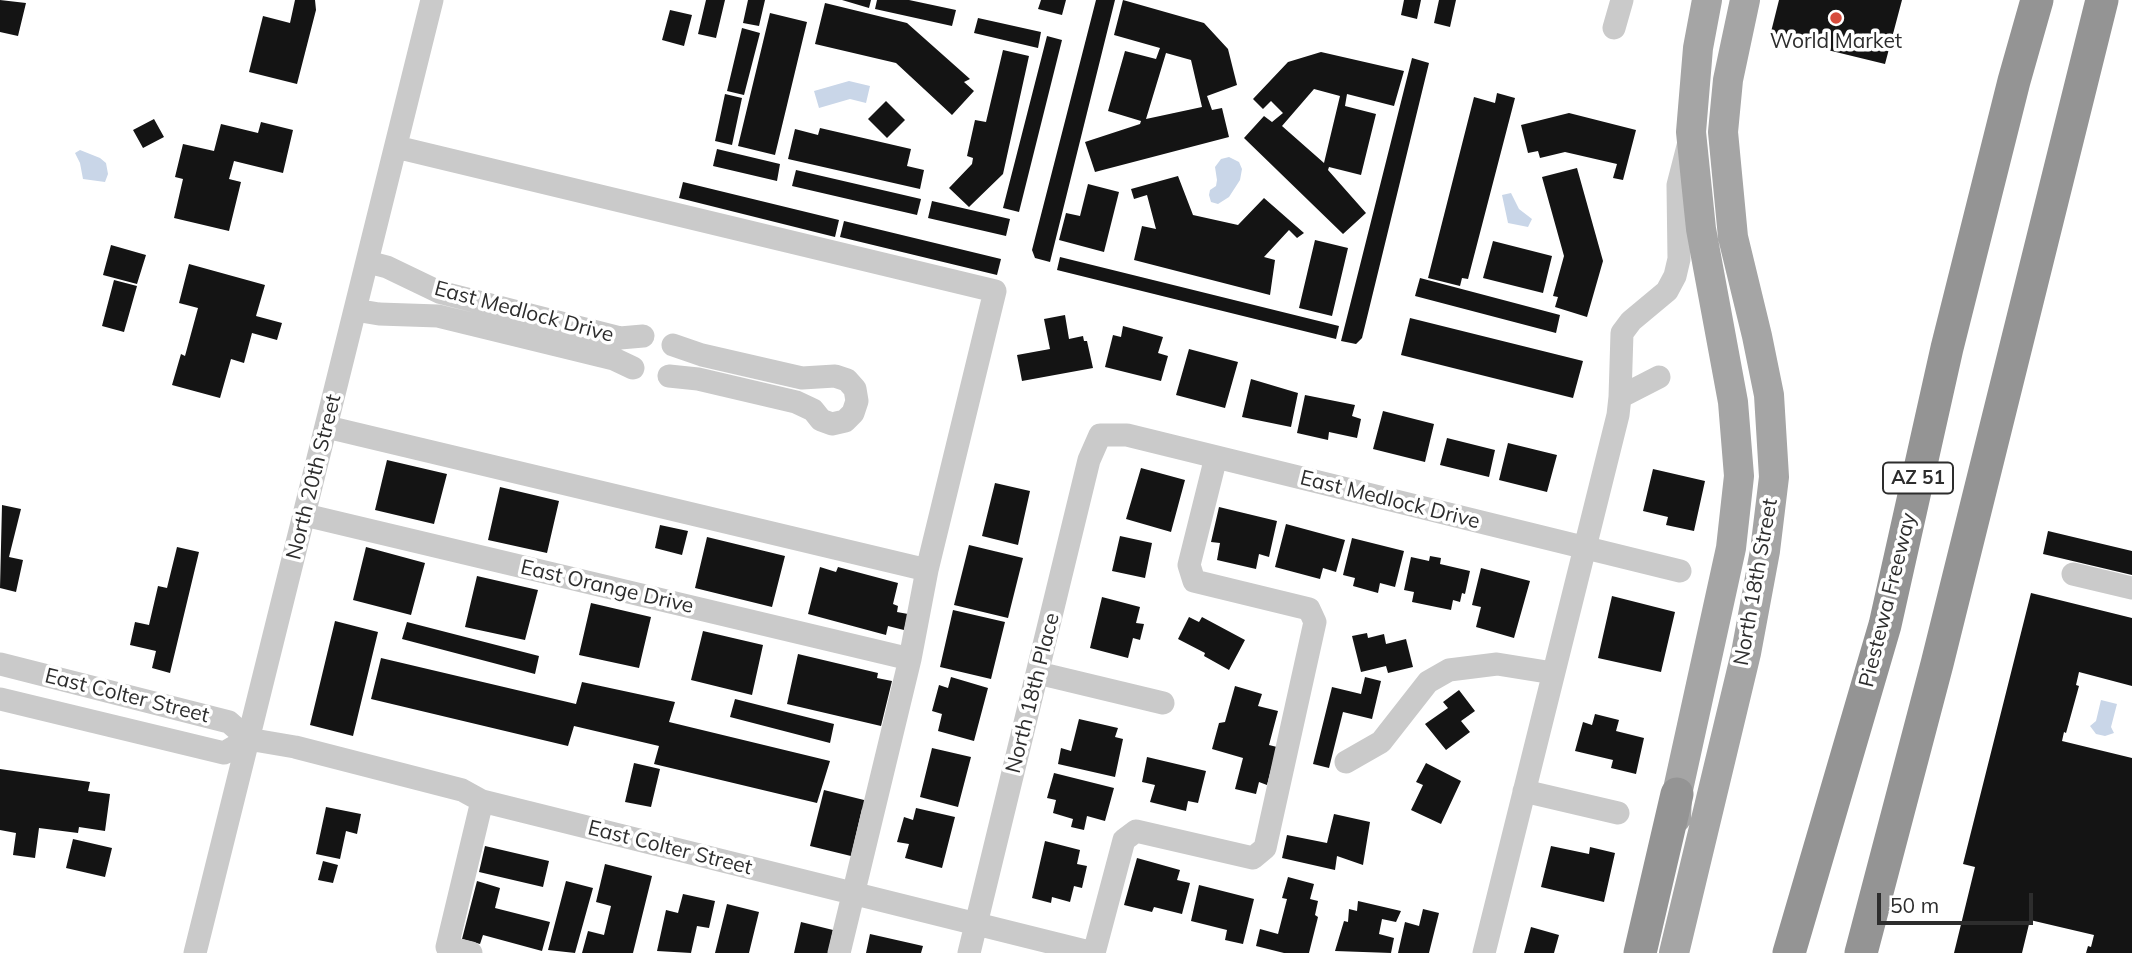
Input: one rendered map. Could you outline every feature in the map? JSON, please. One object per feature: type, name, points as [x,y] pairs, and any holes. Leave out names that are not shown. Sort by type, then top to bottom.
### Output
[{"type":"highway","name":"Piestewa Freeway","points":[[1789,953],[1885,625],[1947,348],[2037,0]]},
{"type":"highway","name":"AZ 51","points":[[1861,953],[1937,664],[2102,0]]},
{"type":"highway","points":[[1640,953],[1677,794]]},
{"type":"main road","name":"North 18th Street","points":[[1652,953],[1674,854],[1677,794],[1731,548],[1739,476],[1733,402],[1701,229],[1691,132],[1697,59],[1707,0]]},
{"type":"main road","name":"North 18th Street","points":[[1674,953],[1746,653],[1765,551],[1774,477],[1769,395],[1733,237],[1723,132],[1728,80],[1745,0]]},
{"type":"street","name":"North 20th Street","points":[[195,953],[432,0]]},
{"type":"street","points":[[1614,28],[1622,0]]},
{"type":"street","name":"North 18th Street","points":[[1483,953],[1620,397],[1622,333],[1631,321],[1667,291],[1675,276],[1679,260],[1678,185],[1691,132]]},
{"type":"street","points":[[396,147],[995,291],[927,570],[910,659],[839,953]]},
{"type":"street","name":"East Medlock Drive","points":[[355,310],[379,314],[438,316],[614,359],[649,380],[669,376],[698,379],[796,402],[813,410],[821,420],[832,424],[845,421],[853,413],[858,401],[855,389],[847,380],[835,376],[802,379],[702,355],[673,345],[659,335],[620,338],[439,292],[387,267],[368,262]]},
{"type":"street","name":"East Medlock Drive","points":[[633,368],[630,354],[643,336]]},
{"type":"street","points":[[669,376],[677,357],[673,345]]},
{"type":"street","points":[[1620,397],[1659,377]]},
{"type":"street","points":[[327,427],[927,570]]},
{"type":"street","name":"East Medlock Drive","points":[[1100,435],[1127,435],[1680,571]]},
{"type":"street","name":"North 18th Place","points":[[969,953],[1089,460],[1100,435]]},
{"type":"street","points":[[1093,953],[1124,840],[1136,831],[1253,858],[1265,848],[1315,622],[1309,608],[1194,580],[1189,565],[1216,457]]},
{"type":"street","name":"East Orange Drive","points":[[305,515],[910,659]]},
{"type":"street","points":[[2073,574],[2132,588]]},
{"type":"street","name":"East Colter Street","points":[[0,664],[229,722],[248,739],[295,747],[462,790],[482,802],[1093,953]]},
{"type":"street","points":[[1346,762],[1381,742],[1428,682],[1449,670],[1497,664],[1553,673]]},
{"type":"street","points":[[1038,673],[1163,703]]},
{"type":"street","name":"East Colter Street","points":[[0,699],[224,753],[248,739]]},
{"type":"street","points":[[1524,791],[1618,813]]},
{"type":"street","points":[[471,953],[447,947],[482,802]]},
{"type":"water","points":[[849,81],[870,86],[866,103],[850,99],[819,108],[814,91]]},
{"type":"water","points":[[80,150],[106,163],[108,174],[105,182],[83,179],[75,153]]},
{"type":"water","points":[[1229,157],[1239,162],[1242,169],[1240,180],[1229,197],[1218,204],[1211,202],[1210,190],[1216,186],[1217,180],[1215,167],[1221,159]]},
{"type":"water","points":[[1511,193],[1519,209],[1532,219],[1528,227],[1508,223],[1502,195]]},
{"type":"water","points":[[2101,700],[2117,704],[2111,727],[2114,733],[2105,736],[2096,734],[2090,726],[2096,721]]},
{"type":"building","points":[[0,0],[26,3],[18,36],[0,32]]},
{"type":"building","points":[[295,0],[315,0],[316,10],[297,84],[249,72],[263,16],[290,23]]},
{"type":"building","points":[[706,0],[725,0],[716,38],[698,34]]},
{"type":"building","points":[[748,0],[765,0],[759,26],[743,23]]},
{"type":"building","points":[[842,0],[871,0],[869,8]]},
{"type":"building","points":[[877,0],[909,0],[956,10],[952,26],[875,9]]},
{"type":"building","points":[[1041,0],[1066,0],[1062,15],[1038,9]]},
{"type":"building","points":[[1096,0],[1115,0],[1050,262],[1035,258],[1032,250]]},
{"type":"building","points":[[1123,0],[1204,23],[1228,49],[1237,85],[1207,96],[1212,110],[1222,108],[1229,137],[1095,172],[1085,142],[1140,124],[1141,121],[1108,111],[1125,51],[1156,59],[1160,48],[1114,35]],"holes":[[[1166,53],[1191,60],[1202,107],[1146,119]]]},
{"type":"building","points":[[1404,0],[1421,0],[1417,19],[1401,15]]},
{"type":"building","points":[[1439,0],[1456,0],[1450,27],[1434,23]]},
{"type":"building","name":"World Market","points":[[1779,0],[1902,0],[1885,64],[1770,36]]},
{"type":"building","points":[[825,3],[907,23],[970,79],[964,82],[974,91],[952,115],[896,63],[815,44]]},
{"type":"building","points":[[670,10],[692,15],[684,46],[662,40]]},
{"type":"building","points":[[770,13],[807,22],[775,155],[738,146]]},
{"type":"building","points":[[978,18],[1041,32],[1038,48],[974,33]]},
{"type":"building","points":[[742,28],[760,33],[744,95],[727,91]]},
{"type":"building","points":[[1047,36],[1062,40],[1019,212],[1003,208]]},
{"type":"building","points":[[1003,50],[1029,56],[1003,174],[969,207],[949,188],[972,164],[973,158],[967,156],[975,120],[986,122]]},
{"type":"building","points":[[1321,52],[1404,71],[1394,106],[1347,94],[1345,106],[1376,114],[1361,175],[1329,167],[1328,170],[1366,213],[1343,234],[1244,138],[1264,116],[1272,122],[1283,113],[1271,101],[1263,109],[1253,99],[1288,62]],"holes":[[[1314,89],[1340,96],[1324,163],[1282,126]]]},
{"type":"building","points":[[1412,58],[1429,63],[1362,338],[1356,344],[1341,341]]},
{"type":"building","points":[[1497,93],[1515,98],[1468,279],[1462,278],[1460,286],[1428,278],[1474,97],[1495,103]]},
{"type":"building","points":[[725,94],[742,98],[732,145],[715,141]]},
{"type":"building","points":[[886,101],[905,120],[887,138],[868,119]]},
{"type":"building","points":[[1569,113],[1636,130],[1623,180],[1613,178],[1617,164],[1565,152],[1540,158],[1538,151],[1528,153],[1521,125]]},
{"type":"building","points":[[154,119],[164,137],[143,148],[133,130]]},
{"type":"building","points":[[261,122],[293,130],[283,173],[234,161],[229,179],[241,182],[229,231],[174,218],[183,179],[175,177],[183,144],[214,151],[221,124],[258,133]]},
{"type":"building","points":[[820,128],[911,149],[907,166],[924,170],[920,189],[788,159],[795,129],[818,135]]},
{"type":"building","points":[[717,149],[780,164],[777,181],[713,166]]},
{"type":"building","points":[[1577,168],[1603,261],[1587,317],[1555,307],[1558,297],[1553,296],[1564,256],[1542,177]]},
{"type":"building","points":[[796,170],[921,199],[917,215],[792,186]]},
{"type":"building","points":[[1178,176],[1193,215],[1238,225],[1264,198],[1304,233],[1297,238],[1289,230],[1264,257],[1275,260],[1270,295],[1134,260],[1142,226],[1156,229],[1147,195],[1134,199],[1131,189]]},
{"type":"building","points":[[683,182],[839,220],[835,237],[679,198]]},
{"type":"building","points":[[1088,184],[1119,192],[1104,252],[1059,240],[1066,213],[1080,216]]},
{"type":"building","points":[[932,201],[1010,219],[1006,236],[928,218]]},
{"type":"building","points":[[844,221],[1001,259],[997,275],[840,237]]},
{"type":"building","points":[[1315,240],[1348,248],[1332,316],[1299,308]]},
{"type":"building","points":[[1493,241],[1552,256],[1543,293],[1483,278]]},
{"type":"building","points":[[111,245],[146,255],[137,284],[103,275]]},
{"type":"building","points":[[1060,257],[1339,326],[1336,339],[1057,270]]},
{"type":"building","points":[[189,264],[265,285],[256,316],[282,323],[277,340],[252,333],[244,363],[231,359],[220,398],[172,385],[181,354],[185,356],[198,308],[179,303]]},
{"type":"building","points":[[1420,278],[1560,315],[1556,333],[1415,296]]},
{"type":"building","points":[[114,280],[137,286],[124,332],[102,326]]},
{"type":"building","points":[[1065,315],[1069,339],[1083,336],[1084,341],[1087,341],[1093,368],[1022,381],[1017,355],[1050,349],[1044,319]]},
{"type":"building","points":[[1410,318],[1583,361],[1573,398],[1401,355]]},
{"type":"building","points":[[1123,326],[1163,337],[1158,353],[1168,356],[1161,381],[1105,367],[1113,335],[1121,337]]},
{"type":"building","points":[[1189,349],[1238,362],[1225,408],[1176,395]]},
{"type":"building","points":[[1251,379],[1298,393],[1291,427],[1242,417]]},
{"type":"building","points":[[1305,395],[1355,405],[1352,416],[1361,419],[1357,438],[1329,432],[1328,440],[1297,433]]},
{"type":"building","points":[[1383,411],[1434,424],[1425,462],[1373,449]]},
{"type":"building","points":[[1447,438],[1495,450],[1489,477],[1440,465]]},
{"type":"building","points":[[1508,443],[1557,455],[1547,492],[1499,480]]},
{"type":"building","points":[[387,460],[447,474],[434,524],[375,510]]},
{"type":"building","points":[[1141,468],[1185,480],[1171,532],[1126,519]]},
{"type":"building","points":[[1653,469],[1705,481],[1694,531],[1666,525],[1668,517],[1643,511]]},
{"type":"building","points":[[995,483],[1030,491],[1018,545],[982,536]]},
{"type":"building","points":[[500,487],[559,501],[547,553],[488,540]]},
{"type":"building","points":[[2,505],[21,509],[9,557],[23,560],[16,592],[0,588]]},
{"type":"building","points":[[1219,507],[1277,521],[1269,557],[1259,554],[1256,569],[1217,560],[1220,543],[1211,542]]},
{"type":"building","points":[[1286,524],[1345,540],[1336,572],[1323,568],[1320,579],[1275,567]]},
{"type":"building","points":[[660,525],[688,531],[682,555],[655,548]]},
{"type":"building","points":[[2048,531],[2132,551],[2132,575],[2043,554]]},
{"type":"building","points":[[1120,536],[1152,543],[1145,578],[1112,571]]},
{"type":"building","points":[[707,537],[785,556],[772,607],[695,588]]},
{"type":"building","points":[[1352,538],[1404,551],[1395,587],[1380,583],[1378,593],[1353,586],[1355,578],[1343,575]]},
{"type":"building","points":[[969,545],[1023,558],[1008,618],[954,605]]},
{"type":"building","points":[[177,547],[199,552],[170,673],[152,668],[156,651],[130,645],[135,622],[149,625],[158,586],[167,588]]},
{"type":"building","points":[[366,547],[425,563],[411,615],[353,600]]},
{"type":"building","points":[[1430,556],[1441,558],[1440,564],[1470,571],[1465,594],[1462,593],[1460,602],[1453,600],[1451,610],[1412,602],[1414,592],[1404,590],[1411,557],[1429,561]]},
{"type":"building","points":[[820,567],[836,572],[838,567],[898,583],[893,604],[898,606],[897,612],[908,614],[904,630],[888,626],[886,635],[808,614]]},
{"type":"building","points":[[1481,568],[1530,581],[1514,638],[1476,627],[1481,607],[1472,605]]},
{"type":"building","points":[[477,576],[538,590],[525,640],[465,627]]},
{"type":"building","points":[[2031,593],[2132,618],[2132,686],[2079,672],[2076,685],[2079,686],[2062,741],[2132,758],[2132,953],[2086,953],[2088,946],[2091,947],[2094,935],[2030,920],[2022,953],[1954,953],[1975,867],[1963,864]]},
{"type":"building","points":[[1612,596],[1675,612],[1661,672],[1598,658]]},
{"type":"building","points":[[1102,597],[1140,607],[1136,623],[1144,624],[1140,640],[1133,638],[1128,658],[1090,648]]},
{"type":"building","points":[[591,603],[651,617],[639,668],[579,655]]},
{"type":"building","points":[[953,610],[1005,622],[991,679],[940,667]]},
{"type":"building","points":[[1189,617],[1199,622],[1202,617],[1245,640],[1229,670],[1178,639]]},
{"type":"building","points":[[335,621],[378,632],[353,736],[310,725]]},
{"type":"building","points":[[407,622],[539,656],[535,674],[402,639]]},
{"type":"building","points":[[703,631],[763,645],[752,695],[691,680]]},
{"type":"building","points":[[1367,633],[1368,638],[1384,634],[1386,644],[1406,639],[1413,667],[1388,673],[1386,666],[1361,672],[1352,636]]},
{"type":"building","points":[[798,654],[878,673],[877,678],[892,681],[881,726],[787,704]]},
{"type":"building","points":[[381,658],[576,704],[582,682],[675,702],[669,722],[830,761],[817,803],[654,764],[659,746],[574,726],[568,746],[371,699]]},
{"type":"building","points":[[951,677],[988,688],[974,741],[938,731],[942,714],[932,711],[939,685],[948,688]]},
{"type":"building","points":[[1365,677],[1381,681],[1372,719],[1343,712],[1329,768],[1313,764],[1332,687],[1361,694]]},
{"type":"building","points":[[1235,686],[1262,694],[1258,706],[1278,711],[1269,745],[1277,747],[1267,785],[1259,782],[1256,794],[1235,789],[1243,758],[1212,749],[1219,723],[1225,722]]},
{"type":"building","points":[[1459,690],[1475,711],[1461,721],[1470,732],[1446,750],[1425,724],[1448,708],[1443,702]]},
{"type":"building","points":[[735,699],[834,724],[830,743],[730,717]]},
{"type":"building","points":[[1595,714],[1619,720],[1616,731],[1644,738],[1636,774],[1611,768],[1613,760],[1575,751],[1583,722],[1592,725]]},
{"type":"building","points":[[1079,719],[1118,728],[1115,737],[1123,739],[1115,777],[1058,764],[1061,748],[1071,751]]},
{"type":"building","points":[[932,748],[971,757],[958,807],[920,797]]},
{"type":"building","points":[[1147,757],[1206,771],[1198,803],[1188,801],[1186,811],[1150,802],[1155,785],[1142,782]]},
{"type":"building","points":[[634,763],[660,769],[651,807],[625,802]]},
{"type":"building","points":[[1426,763],[1461,781],[1441,824],[1411,810],[1423,785],[1416,782]]},
{"type":"building","points":[[0,769],[90,782],[88,791],[110,794],[105,831],[79,827],[78,833],[39,828],[35,858],[13,855],[16,833],[0,830]]},
{"type":"building","points":[[1054,773],[1114,788],[1105,821],[1087,816],[1084,830],[1071,827],[1073,819],[1053,813],[1056,800],[1047,798]]},
{"type":"building","points":[[824,790],[868,801],[866,811],[862,809],[851,856],[810,846]]},
{"type":"building","points":[[326,807],[361,814],[357,834],[346,831],[340,859],[316,854]]},
{"type":"building","points":[[916,808],[955,817],[942,868],[905,858],[909,844],[897,842],[904,817],[913,820]]},
{"type":"building","points":[[1334,814],[1370,822],[1363,865],[1337,856],[1335,870],[1282,858],[1287,835],[1327,843]]},
{"type":"building","points":[[73,839],[112,848],[105,877],[66,868]]},
{"type":"building","points":[[1045,841],[1080,850],[1077,864],[1087,866],[1082,888],[1074,886],[1070,902],[1052,897],[1051,903],[1032,898]]},
{"type":"building","points":[[485,846],[549,861],[543,887],[479,872]]},
{"type":"building","points":[[1551,846],[1589,854],[1590,847],[1615,853],[1604,902],[1541,887]]},
{"type":"building","points":[[1137,858],[1180,870],[1177,880],[1190,883],[1182,914],[1154,907],[1152,912],[1124,905]]},
{"type":"building","points":[[323,861],[338,865],[333,883],[318,880]]},
{"type":"building","points":[[605,864],[652,876],[633,953],[582,953],[588,931],[604,935],[611,906],[596,902]]},
{"type":"building","points":[[1288,877],[1314,884],[1310,899],[1318,901],[1315,915],[1318,917],[1309,953],[1284,953],[1256,946],[1260,929],[1278,934],[1287,899],[1282,898]]},
{"type":"building","points":[[477,881],[500,888],[495,908],[550,922],[542,951],[483,935],[480,944],[462,939]]},
{"type":"building","points":[[566,881],[593,888],[575,953],[548,950]]},
{"type":"building","points":[[1199,885],[1254,899],[1243,944],[1225,940],[1227,930],[1191,921]]},
{"type":"building","points":[[683,894],[715,901],[709,928],[697,926],[691,953],[657,951],[666,910],[678,913]]},
{"type":"building","points":[[1358,901],[1401,911],[1396,922],[1382,919],[1379,934],[1394,938],[1391,953],[1335,951],[1344,921],[1348,922],[1349,909],[1357,911]]},
{"type":"building","points":[[727,904],[759,912],[749,953],[715,953]]},
{"type":"building","points":[[1423,909],[1439,913],[1429,953],[1398,953],[1405,922],[1419,926]]},
{"type":"building","points":[[801,922],[833,930],[828,953],[794,953]]},
{"type":"building","points":[[1531,927],[1559,935],[1554,953],[1524,953]]},
{"type":"building","points":[[870,934],[923,946],[921,953],[866,953]]},
{"type":"place","name":"World Market","points":[[1836,18]]}]
